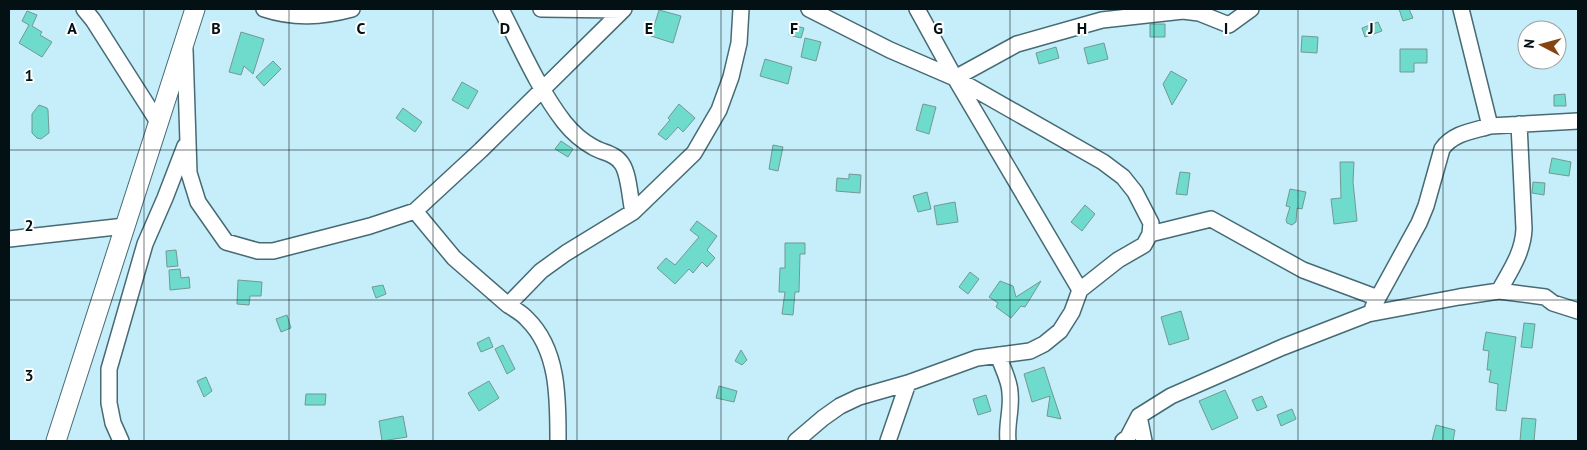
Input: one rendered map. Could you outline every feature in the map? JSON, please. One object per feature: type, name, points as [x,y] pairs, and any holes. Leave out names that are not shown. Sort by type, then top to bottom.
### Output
[{"type":"street","points":[[84,9],[93,20],[158,122]]},
{"type":"street","points":[[53,440],[126,226],[195,9]]},
{"type":"street","points":[[264,9],[298,16],[329,15],[352,9]]},
{"type":"street","points":[[501,9],[542,90],[565,124],[579,138],[594,148],[616,156],[622,164],[626,171],[632,212]]},
{"type":"street","points":[[541,9],[623,9]]},
{"type":"street","points":[[184,40],[189,173],[198,202],[226,242],[258,250],[273,251],[370,226],[415,211],[481,150],[623,9]]},
{"type":"street","points":[[508,305],[541,271],[566,253],[632,212],[694,153],[719,110],[731,77],[739,43],[741,9]]},
{"type":"street","points":[[796,441],[807,430],[840,406],[859,397],[908,383],[977,358],[1030,352],[1044,344],[1060,331],[1072,312],[1080,290],[1118,260],[1144,245],[1150,234],[1151,224],[1136,192],[1123,177],[1103,162],[955,78],[890,50],[809,9]]},
{"type":"street","points":[[917,9],[955,78],[1080,290]]},
{"type":"street","points":[[955,78],[1017,44],[1102,20],[1183,11],[1199,13],[1229,26],[1251,9]]},
{"type":"street","points":[[1461,9],[1490,126]]},
{"type":"street","points":[[1368,314],[1419,223],[1426,206],[1442,149],[1447,142],[1456,136],[1490,126],[1578,121]]},
{"type":"street","points":[[1499,291],[1519,255],[1524,241],[1519,124]]},
{"type":"street","points":[[121,441],[113,423],[109,403],[109,369],[145,244],[187,140]]},
{"type":"street","points":[[415,211],[454,258],[508,305],[526,318],[544,343],[554,373],[557,395],[558,441]]},
{"type":"street","points":[[1150,234],[1211,219],[1303,270],[1378,298]]},
{"type":"street","points":[[9,239],[126,226]]},
{"type":"street","points":[[1123,441],[1128,437],[1139,416],[1172,396],[1257,358],[1368,314],[1499,291],[1545,297],[1553,303],[1578,311]]},
{"type":"street","points":[[998,355],[1010,390],[1011,405],[1007,432],[1008,441]]},
{"type":"street","points":[[888,441],[908,383]]},
{"type":"street","points":[[1139,416],[1144,441]]},
{"type":"building","points":[[1399,9],[1409,9],[1413,18],[1403,21]]},
{"type":"building","points":[[659,10],[681,16],[673,43],[651,36]]},
{"type":"building","points":[[27,11],[37,15],[32,26],[42,32],[40,35],[52,42],[42,57],[19,43],[29,25],[22,21]]},
{"type":"building","points":[[1378,22],[1382,31],[1365,37],[1362,28]]},
{"type":"building","points":[[1150,24],[1165,24],[1165,37],[1150,37]]},
{"type":"building","points":[[792,25],[804,28],[801,38],[789,35]]},
{"type":"building","points":[[241,32],[264,39],[253,74],[244,66],[241,75],[229,72]]},
{"type":"building","points":[[1302,36],[1318,37],[1317,53],[1301,52]]},
{"type":"building","points":[[805,38],[821,42],[816,61],[801,57]]},
{"type":"building","points":[[1104,43],[1108,59],[1088,64],[1084,48]]},
{"type":"building","points":[[1056,47],[1059,58],[1039,64],[1036,53]]},
{"type":"building","points":[[1400,49],[1427,49],[1427,63],[1414,63],[1414,72],[1400,72]]},
{"type":"building","points":[[765,59],[792,67],[788,84],[760,76]]},
{"type":"building","points":[[273,61],[281,69],[264,86],[256,77]]},
{"type":"building","points":[[1171,71],[1187,80],[1172,105],[1163,84]]},
{"type":"building","points":[[462,82],[478,91],[468,109],[452,100]]},
{"type":"building","points":[[1565,94],[1566,106],[1554,106],[1554,95]]},
{"type":"building","points":[[679,104],[695,118],[683,132],[678,127],[666,140],[658,134],[670,120],[668,118]]},
{"type":"building","points":[[923,104],[936,107],[929,134],[916,130]]},
{"type":"building","points":[[39,105],[48,110],[49,133],[41,139],[32,133],[32,114]]},
{"type":"building","points":[[403,108],[422,122],[415,132],[396,118]]},
{"type":"building","points":[[561,141],[573,149],[568,157],[555,149]]},
{"type":"building","points":[[773,145],[783,147],[778,171],[769,169]]},
{"type":"building","points":[[1552,158],[1571,162],[1569,176],[1549,173]]},
{"type":"building","points":[[1340,162],[1354,162],[1353,182],[1357,221],[1334,224],[1331,199],[1341,198]]},
{"type":"building","points":[[1180,172],[1190,173],[1187,195],[1176,194]]},
{"type":"building","points":[[849,174],[861,175],[860,193],[836,191],[837,178],[849,179]]},
{"type":"building","points":[[1533,182],[1545,183],[1544,195],[1532,193]]},
{"type":"building","points":[[1290,189],[1306,192],[1302,209],[1297,208],[1296,222],[1292,225],[1287,223],[1286,220],[1290,207],[1286,206]]},
{"type":"building","points":[[927,192],[931,209],[918,212],[913,196]]},
{"type":"building","points":[[955,202],[958,222],[937,225],[934,206]]},
{"type":"building","points":[[1085,205],[1095,214],[1082,231],[1071,222]]},
{"type":"building","points":[[697,221],[717,236],[707,250],[715,258],[707,267],[702,262],[693,273],[689,269],[675,284],[657,268],[666,258],[675,265],[699,237],[690,230]]},
{"type":"building","points":[[785,243],[805,243],[805,254],[800,254],[799,292],[795,292],[793,315],[782,314],[785,292],[779,292],[780,268],[785,268]]},
{"type":"building","points":[[176,250],[178,266],[167,267],[166,251]]},
{"type":"building","points":[[180,269],[181,278],[189,277],[190,288],[170,290],[169,270]]},
{"type":"building","points":[[970,272],[979,279],[968,294],[959,287]]},
{"type":"building","points":[[238,280],[262,282],[261,296],[250,296],[249,305],[237,304]]},
{"type":"building","points":[[1000,281],[1013,286],[1016,297],[1041,281],[1025,307],[1021,306],[1011,318],[996,307],[998,303],[989,297]]},
{"type":"building","points":[[383,285],[386,294],[376,298],[372,287]]},
{"type":"building","points":[[1181,311],[1189,339],[1169,345],[1161,317]]},
{"type":"building","points":[[287,315],[291,328],[281,332],[276,319]]},
{"type":"building","points":[[1524,323],[1535,324],[1532,348],[1521,347]]},
{"type":"building","points":[[1486,332],[1516,337],[1506,411],[1496,410],[1498,384],[1489,382],[1491,370],[1487,370],[1489,351],[1483,350]]},
{"type":"building","points":[[489,337],[493,347],[481,352],[477,343]]},
{"type":"building","points":[[503,345],[515,369],[507,374],[495,349]]},
{"type":"building","points":[[741,350],[747,360],[742,365],[735,361]]},
{"type":"building","points":[[1044,367],[1061,419],[1047,416],[1050,396],[1032,402],[1024,374]]},
{"type":"building","points":[[206,377],[212,391],[204,397],[197,381]]},
{"type":"building","points":[[489,381],[499,398],[479,411],[468,393]]},
{"type":"building","points":[[719,386],[737,391],[734,402],[716,398]]},
{"type":"building","points":[[1225,390],[1238,418],[1212,430],[1199,401]]},
{"type":"building","points":[[306,394],[326,394],[325,405],[305,405]]},
{"type":"building","points":[[986,395],[991,411],[978,415],[973,399]]},
{"type":"building","points":[[1262,396],[1267,407],[1257,411],[1252,400]]},
{"type":"building","points":[[1292,409],[1296,419],[1281,426],[1277,415]]},
{"type":"building","points":[[403,416],[407,437],[382,441],[379,421]]},
{"type":"building","points":[[1522,418],[1536,419],[1534,441],[1520,441]]},
{"type":"building","points":[[1436,425],[1455,430],[1453,441],[1432,441]]}]
